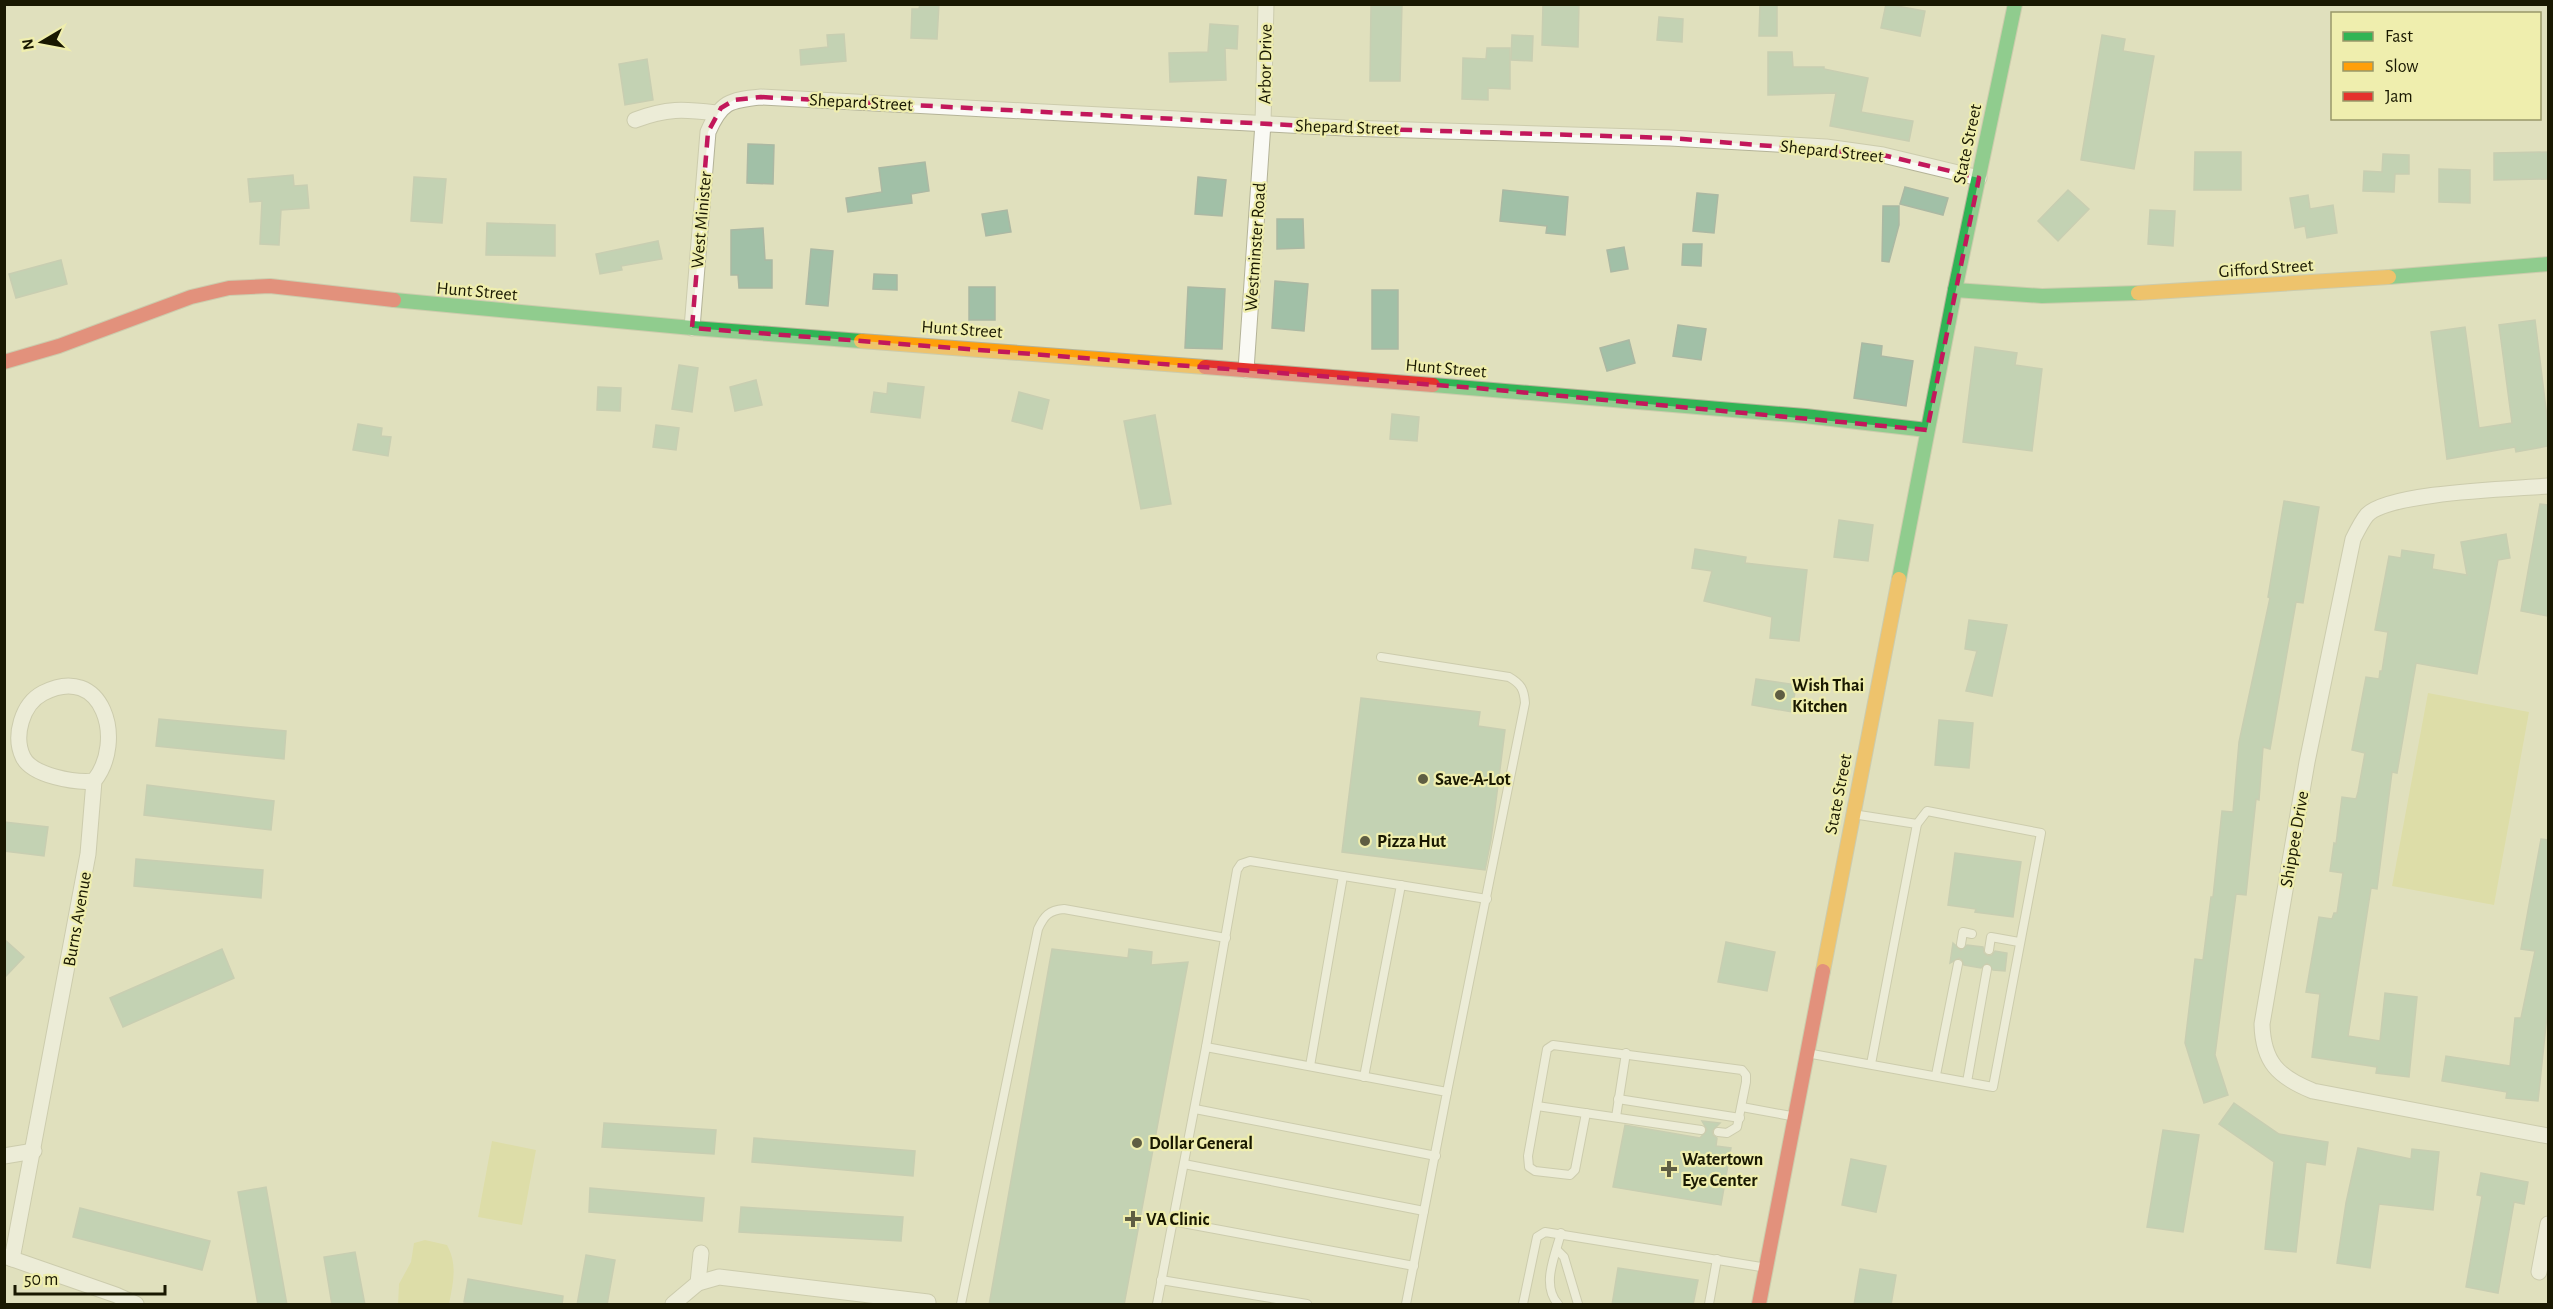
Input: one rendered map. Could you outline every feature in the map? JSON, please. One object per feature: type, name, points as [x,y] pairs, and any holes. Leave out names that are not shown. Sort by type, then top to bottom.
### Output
[{"type":"main road","name":"State Street","points":[[1759,1305],[1927,430],[2015,4]]},
{"type":"main road","name":"Gifford Street","points":[[1956,291],[1984,294],[2110,294],[2223,289],[2548,264]]},
{"type":"main road","name":"Hunt Street","points":[[4,362],[59,346],[191,297],[229,288],[270,286],[447,306],[692,328],[1781,414],[1927,430]]},
{"type":"street","name":"Arbor Drive","points":[[1263,123],[1266,4]]},
{"type":"street","name":"Shepard Street","points":[[716,113],[734,100],[760,97],[1263,123],[1670,138],[1826,147],[1883,155],[1979,178]]},
{"type":"street","points":[[635,120],[656,113],[682,109],[716,113]]},
{"type":"street","name":"West Minister","points":[[692,328],[708,132],[716,113]]},
{"type":"street","name":"Westminster Road","points":[[1246,370],[1263,123]]},
{"type":"street","name":"Shippee Drive","points":[[2548,486],[2409,499],[2385,504],[2368,514],[2353,538],[2307,762],[2262,1024],[2263,1044],[2272,1065],[2294,1084],[2313,1091],[2548,1136]]},
{"type":"street","name":"Burns Avenue","points":[[8,1258],[34,1151],[88,854],[94,781],[100,774],[107,753],[109,736],[101,704],[94,695],[70,686],[44,692],[30,702],[21,721],[20,745],[23,758],[33,768],[60,779],[94,781]]},
{"type":"street","points":[[4,1156],[34,1151]]},
{"type":"street","points":[[2539,1272],[2548,1224]]},
{"type":"street","points":[[698,1283],[701,1253]]},
{"type":"street","points":[[8,1258],[116,1295],[136,1305]]},
{"type":"street","points":[[673,1305],[698,1283],[719,1277],[928,1302]]},
{"type":"lane","points":[[1381,657],[1509,677],[1520,682],[1524,691],[1525,703],[1406,1305]]},
{"type":"lane","points":[[1807,1053],[1993,1086],[2041,833],[1927,812],[1917,824],[1871,1064]]},
{"type":"lane","points":[[1853,814],[1917,824]]},
{"type":"lane","points":[[1157,1305],[1195,1109],[1237,870],[1241,864],[1250,861],[1487,899]]},
{"type":"lane","points":[[1310,1066],[1343,876]]},
{"type":"lane","points":[[1364,1077],[1401,885]]},
{"type":"lane","points":[[961,1305],[1038,928],[1043,917],[1053,910],[1064,909],[1226,938]]},
{"type":"lane","points":[[1961,944],[1963,932],[1972,934]]},
{"type":"lane","points":[[1989,950],[1988,936],[2019,942]]},
{"type":"lane","points":[[1936,1075],[1958,964]]},
{"type":"lane","points":[[1967,1082],[1987,969]]},
{"type":"lane","points":[[1586,1113],[1575,1170],[1570,1175],[1535,1171],[1529,1167],[1528,1156],[1547,1049],[1553,1045],[1742,1070],[1746,1075],[1737,1127],[1733,1131],[1718,1132]]},
{"type":"lane","points":[[1206,1047],[1447,1092]]},
{"type":"lane","points":[[1616,1117],[1626,1053]]},
{"type":"lane","points":[[1618,1099],[1740,1118]]},
{"type":"lane","points":[[1537,1106],[1701,1130]]},
{"type":"lane","points":[[1742,1107],[1794,1117]]},
{"type":"lane","points":[[1195,1109],[1436,1156]]},
{"type":"lane","points":[[1184,1164],[1424,1211]]},
{"type":"lane","points":[[1172,1221],[1414,1266]]},
{"type":"lane","points":[[1522,1305],[1537,1237],[1545,1232],[1766,1268]]},
{"type":"lane","points":[[1558,1305],[1553,1298],[1549,1284],[1561,1233]]},
{"type":"lane","points":[[1557,1250],[1564,1257],[1578,1305]]},
{"type":"lane","points":[[1709,1305],[1717,1259]]},
{"type":"lane","points":[[1161,1280],[1303,1304]]},
{"type":"highlighted area","points":[[761,97],[1345,128],[1670,138],[1883,155],[1979,178],[1927,430],[1476,388],[692,328],[708,132],[721,108],[734,100]]},
{"type":"shaded area","points":[[2428,693],[2529,712],[2494,905],[2392,886]]},
{"type":"shaded area","points":[[492,1141],[536,1150],[522,1225],[478,1217]]},
{"type":"shaded area","points":[[425,1240],[447,1245],[453,1260],[454,1274],[449,1304],[398,1304],[399,1284],[411,1262],[414,1243]]},
{"type":"building","points":[[920,4],[939,4],[937,39],[911,38],[912,9],[919,9]]},
{"type":"building","points":[[1371,4],[1402,4],[1400,81],[1370,81]]},
{"type":"building","points":[[1543,4],[1579,4],[1578,47],[1542,45]]},
{"type":"building","points":[[1760,4],[1777,4],[1777,36],[1759,36]]},
{"type":"building","points":[[1886,4],[1925,11],[1920,36],[1881,28]]},
{"type":"building","points":[[1659,17],[1683,19],[1682,42],[1657,40]]},
{"type":"building","points":[[1210,24],[1238,26],[1237,49],[1225,48],[1226,80],[1170,82],[1169,53],[1208,52]]},
{"type":"building","points":[[844,34],[846,61],[801,65],[800,50],[828,47],[827,35]]},
{"type":"building","points":[[1512,35],[1533,36],[1532,61],[1511,60]]},
{"type":"building","points":[[2102,35],[2125,39],[2123,51],[2154,56],[2134,169],[2081,160]]},
{"type":"building","points":[[1487,48],[1510,48],[1510,89],[1488,88],[1488,100],[1462,99],[1463,58],[1486,59]]},
{"type":"building","points":[[1768,52],[1792,52],[1793,67],[1824,67],[1824,69],[1868,78],[1861,112],[1913,121],[1909,141],[1830,126],[1836,93],[1768,95]]},
{"type":"building","points":[[647,59],[653,100],[625,105],[619,64]]},
{"type":"building","points":[[748,144],[774,145],[773,184],[747,183]]},
{"type":"building","points":[[2195,152],[2241,152],[2241,190],[2194,190]]},
{"type":"building","points":[[2548,152],[2548,179],[2494,180],[2494,153]]},
{"type":"building","points":[[2383,154],[2409,155],[2409,174],[2395,174],[2394,192],[2363,191],[2364,171],[2382,172]]},
{"type":"building","points":[[925,162],[929,191],[911,194],[912,203],[848,212],[846,198],[882,192],[879,168]]},
{"type":"building","points":[[2439,169],[2470,170],[2470,203],[2439,202]]},
{"type":"building","points":[[293,175],[294,186],[307,185],[309,208],[281,210],[279,245],[260,244],[262,201],[250,202],[248,179]]},
{"type":"building","points":[[414,177],[446,179],[442,223],[411,221]]},
{"type":"building","points":[[1198,177],[1226,180],[1222,216],[1195,214]]},
{"type":"building","points":[[1905,187],[1948,198],[1943,215],[1900,204]]},
{"type":"building","points":[[1503,190],[1568,197],[1565,235],[1546,233],[1547,226],[1500,221]]},
{"type":"building","points":[[2068,190],[2089,209],[2058,241],[2038,221]]},
{"type":"building","points":[[1697,193],[1718,195],[1714,233],[1693,231]]},
{"type":"building","points":[[2308,195],[2310,209],[2333,205],[2337,233],[2307,238],[2305,226],[2295,228],[2290,198]]},
{"type":"building","points":[[1883,206],[1899,206],[1899,225],[1889,262],[1882,261]]},
{"type":"building","points":[[1007,210],[1011,232],[986,236],[982,214]]},
{"type":"building","points":[[2150,210],[2175,211],[2173,246],[2148,244]]},
{"type":"building","points":[[1277,219],[1303,219],[1304,248],[1277,249]]},
{"type":"building","points":[[487,223],[555,225],[555,256],[486,255]]},
{"type":"building","points":[[763,228],[765,260],[772,260],[772,288],[739,288],[738,275],[731,275],[731,230]]},
{"type":"building","points":[[658,241],[662,259],[621,266],[622,270],[600,274],[596,254]]},
{"type":"building","points":[[1683,244],[1702,244],[1701,266],[1682,265]]},
{"type":"building","points":[[1624,247],[1628,269],[1611,272],[1607,250]]},
{"type":"building","points":[[811,249],[833,251],[828,306],[806,304]]},
{"type":"building","points":[[61,260],[67,284],[16,298],[9,274]]},
{"type":"building","points":[[874,274],[897,275],[897,290],[873,289]]},
{"type":"building","points":[[1275,281],[1308,284],[1304,331],[1272,328]]},
{"type":"building","points":[[969,287],[995,287],[995,320],[969,320]]},
{"type":"building","points":[[1188,287],[1225,289],[1222,349],[1185,348]]},
{"type":"building","points":[[1372,290],[1398,290],[1398,349],[1372,349]]},
{"type":"building","points":[[2535,320],[2548,425],[2548,446],[2516,452],[2515,447],[2447,459],[2431,332],[2465,327],[2479,428],[2512,423],[2499,325]]},
{"type":"building","points":[[1678,325],[1706,329],[1701,360],[1673,356]]},
{"type":"building","points":[[1629,340],[1635,363],[1607,371],[1600,348]]},
{"type":"building","points":[[1862,343],[1882,346],[1881,356],[1913,361],[1906,406],[1854,398]]},
{"type":"building","points":[[1975,347],[2017,353],[2015,365],[2042,369],[2032,451],[1963,442]]},
{"type":"building","points":[[679,365],[698,368],[692,412],[672,409]]},
{"type":"building","points":[[756,380],[762,405],[735,411],[730,387]]},
{"type":"building","points":[[888,383],[924,387],[920,418],[871,412],[874,392],[887,394]]},
{"type":"building","points":[[598,387],[621,388],[620,411],[597,410]]},
{"type":"building","points":[[1019,392],[1049,400],[1042,429],[1012,421]]},
{"type":"building","points":[[1392,414],[1419,417],[1417,441],[1390,439]]},
{"type":"building","points":[[1155,415],[1171,504],[1141,509],[1124,421]]},
{"type":"building","points":[[358,424],[382,428],[381,436],[391,437],[388,456],[353,450]]},
{"type":"building","points":[[656,425],[679,428],[676,450],[653,447]]},
{"type":"building","points":[[2284,501],[2319,507],[2303,603],[2296,602],[2270,749],[2263,747],[2259,800],[2256,799],[2246,895],[2236,894],[2215,1055],[2228,1095],[2204,1103],[2185,1043],[2195,959],[2203,960],[2211,897],[2213,897],[2222,811],[2233,812],[2239,742],[2270,598],[2268,597]]},
{"type":"building","points":[[2540,504],[2548,505],[2548,616],[2521,611]]},
{"type":"building","points":[[1839,520],[1873,525],[1868,561],[1834,557]]},
{"type":"building","points":[[2506,534],[2510,558],[2498,560],[2477,674],[2416,663],[2397,773],[2392,772],[2377,889],[2371,888],[2348,1036],[2380,1041],[2385,993],[2417,997],[2409,1077],[2376,1073],[2377,1067],[2312,1057],[2320,994],[2306,992],[2319,917],[2332,919],[2334,913],[2337,913],[2343,873],[2330,871],[2334,843],[2336,844],[2342,797],[2356,799],[2358,792],[2365,753],[2352,750],[2366,677],[2379,679],[2380,671],[2382,671],[2388,632],[2375,630],[2389,556],[2401,558],[2402,550],[2434,555],[2432,569],[2467,575],[2461,542]]},
{"type":"building","points":[[1695,549],[1746,557],[1745,563],[1807,570],[1799,641],[1770,638],[1772,617],[1704,601],[1712,571],[1692,568]]},
{"type":"building","points":[[1969,620],[2007,625],[1992,696],[1966,691],[1977,651],[1965,649]]},
{"type":"building","points":[[1756,679],[1796,685],[1792,712],[1752,705]]},
{"type":"building","points":[[1361,698],[1480,712],[1478,726],[1505,730],[1485,870],[1342,852]]},
{"type":"building","points":[[159,719],[286,731],[284,759],[156,746]]},
{"type":"building","points":[[1939,720],[1973,723],[1969,768],[1935,765]]},
{"type":"building","points":[[147,785],[274,801],[271,830],[144,815]]},
{"type":"building","points":[[4,822],[48,827],[44,856],[4,851]]},
{"type":"building","points":[[2541,839],[2548,840],[2548,1006],[2538,1101],[2506,1098],[2507,1092],[2442,1081],[2446,1056],[2510,1066],[2515,1018],[2521,1018],[2535,951],[2521,949]]},
{"type":"building","points":[[1955,853],[2021,862],[2013,917],[1975,912],[1976,909],[1948,905]]},
{"type":"building","points":[[136,859],[263,870],[261,898],[134,886]]},
{"type":"building","points":[[4,939],[24,957],[4,978]]},
{"type":"building","points":[[1726,942],[1775,952],[1767,991],[1718,982]]},
{"type":"building","points":[[1953,943],[1961,950],[1967,945],[1983,947],[1984,953],[1988,956],[1995,951],[2007,953],[2005,971],[1993,970],[1987,963],[1981,968],[1964,965],[1959,958],[1950,963]]},
{"type":"building","points":[[222,949],[234,978],[123,1027],[110,998]]},
{"type":"building","points":[[1052,949],[1128,958],[1129,949],[1152,952],[1151,965],[1188,962],[1124,1305],[989,1305]]},
{"type":"building","points":[[2234,1103],[2279,1134],[2328,1142],[2325,1165],[2306,1162],[2296,1252],[2265,1249],[2274,1162],[2219,1124]]},
{"type":"building","points":[[1702,1121],[1720,1123],[1712,1131],[1717,1138],[1716,1146],[1731,1148],[1721,1205],[1613,1187],[1625,1125],[1700,1138],[1707,1130]]},
{"type":"building","points":[[604,1123],[716,1130],[714,1154],[602,1147]]},
{"type":"building","points":[[2163,1130],[2199,1135],[2183,1232],[2147,1227]]},
{"type":"building","points":[[754,1138],[915,1151],[913,1176],[752,1162]]},
{"type":"building","points":[[2358,1148],[2411,1159],[2412,1149],[2439,1152],[2433,1210],[2379,1204],[2370,1268],[2337,1263],[2346,1203]]},
{"type":"building","points":[[1851,1159],[1886,1166],[1876,1212],[1842,1205]]},
{"type":"building","points":[[2481,1173],[2528,1182],[2524,1204],[2514,1202],[2498,1293],[2466,1287],[2482,1196],[2477,1195]]},
{"type":"building","points":[[266,1187],[287,1305],[258,1305],[238,1192]]},
{"type":"building","points":[[590,1188],[704,1198],[702,1221],[589,1212]]},
{"type":"building","points":[[741,1207],[903,1217],[901,1241],[739,1232]]},
{"type":"building","points":[[80,1208],[210,1241],[202,1270],[73,1237]]},
{"type":"building","points":[[355,1252],[365,1305],[332,1305],[324,1257]]},
{"type":"building","points":[[586,1255],[615,1260],[607,1305],[577,1305]]},
{"type":"building","points":[[1618,1268],[1698,1280],[1693,1305],[1612,1305]]},
{"type":"building","points":[[1860,1269],[1896,1275],[1891,1305],[1854,1305]]},
{"type":"building","points":[[468,1279],[563,1296],[562,1305],[476,1305],[464,1302]]},
{"type":"traffic: fast","points":[[1955,290],[2015,4]]},
{"type":"traffic: fast","points":[[2389,277],[2548,264]]},
{"type":"traffic: fast","points":[[1899,579],[1955,290],[2042,296],[2138,293]]},
{"type":"traffic: fast","points":[[394,300],[692,328],[861,341]]},
{"type":"traffic: fast","points":[[1433,385],[1805,416],[1927,430]]},
{"type":"traffic: slow","points":[[2138,293],[2389,277]]},
{"type":"traffic: slow","points":[[861,341],[1205,367]]},
{"type":"traffic: slow","points":[[1823,971],[1899,579]]},
{"type":"traffic: jam","points":[[4,362],[59,346],[191,297],[229,288],[270,286],[394,300]]},
{"type":"traffic: jam","points":[[1205,367],[1433,385]]},
{"type":"traffic: jam","points":[[1759,1304],[1823,971]]},
{"type":"place","name":"Wish Thai Kitchen","points":[[1780,695]]},
{"type":"place","name":"Save-A-Lot","points":[[1423,779]]},
{"type":"place","name":"Pizza Hut","points":[[1365,841]]},
{"type":"place","name":"Dollar General","points":[[1137,1143]]},
{"type":"place","name":"Watertown Eye Center","points":[[1669,1169]]},
{"type":"place","name":"VA Clinic","points":[[1133,1219]]}]
